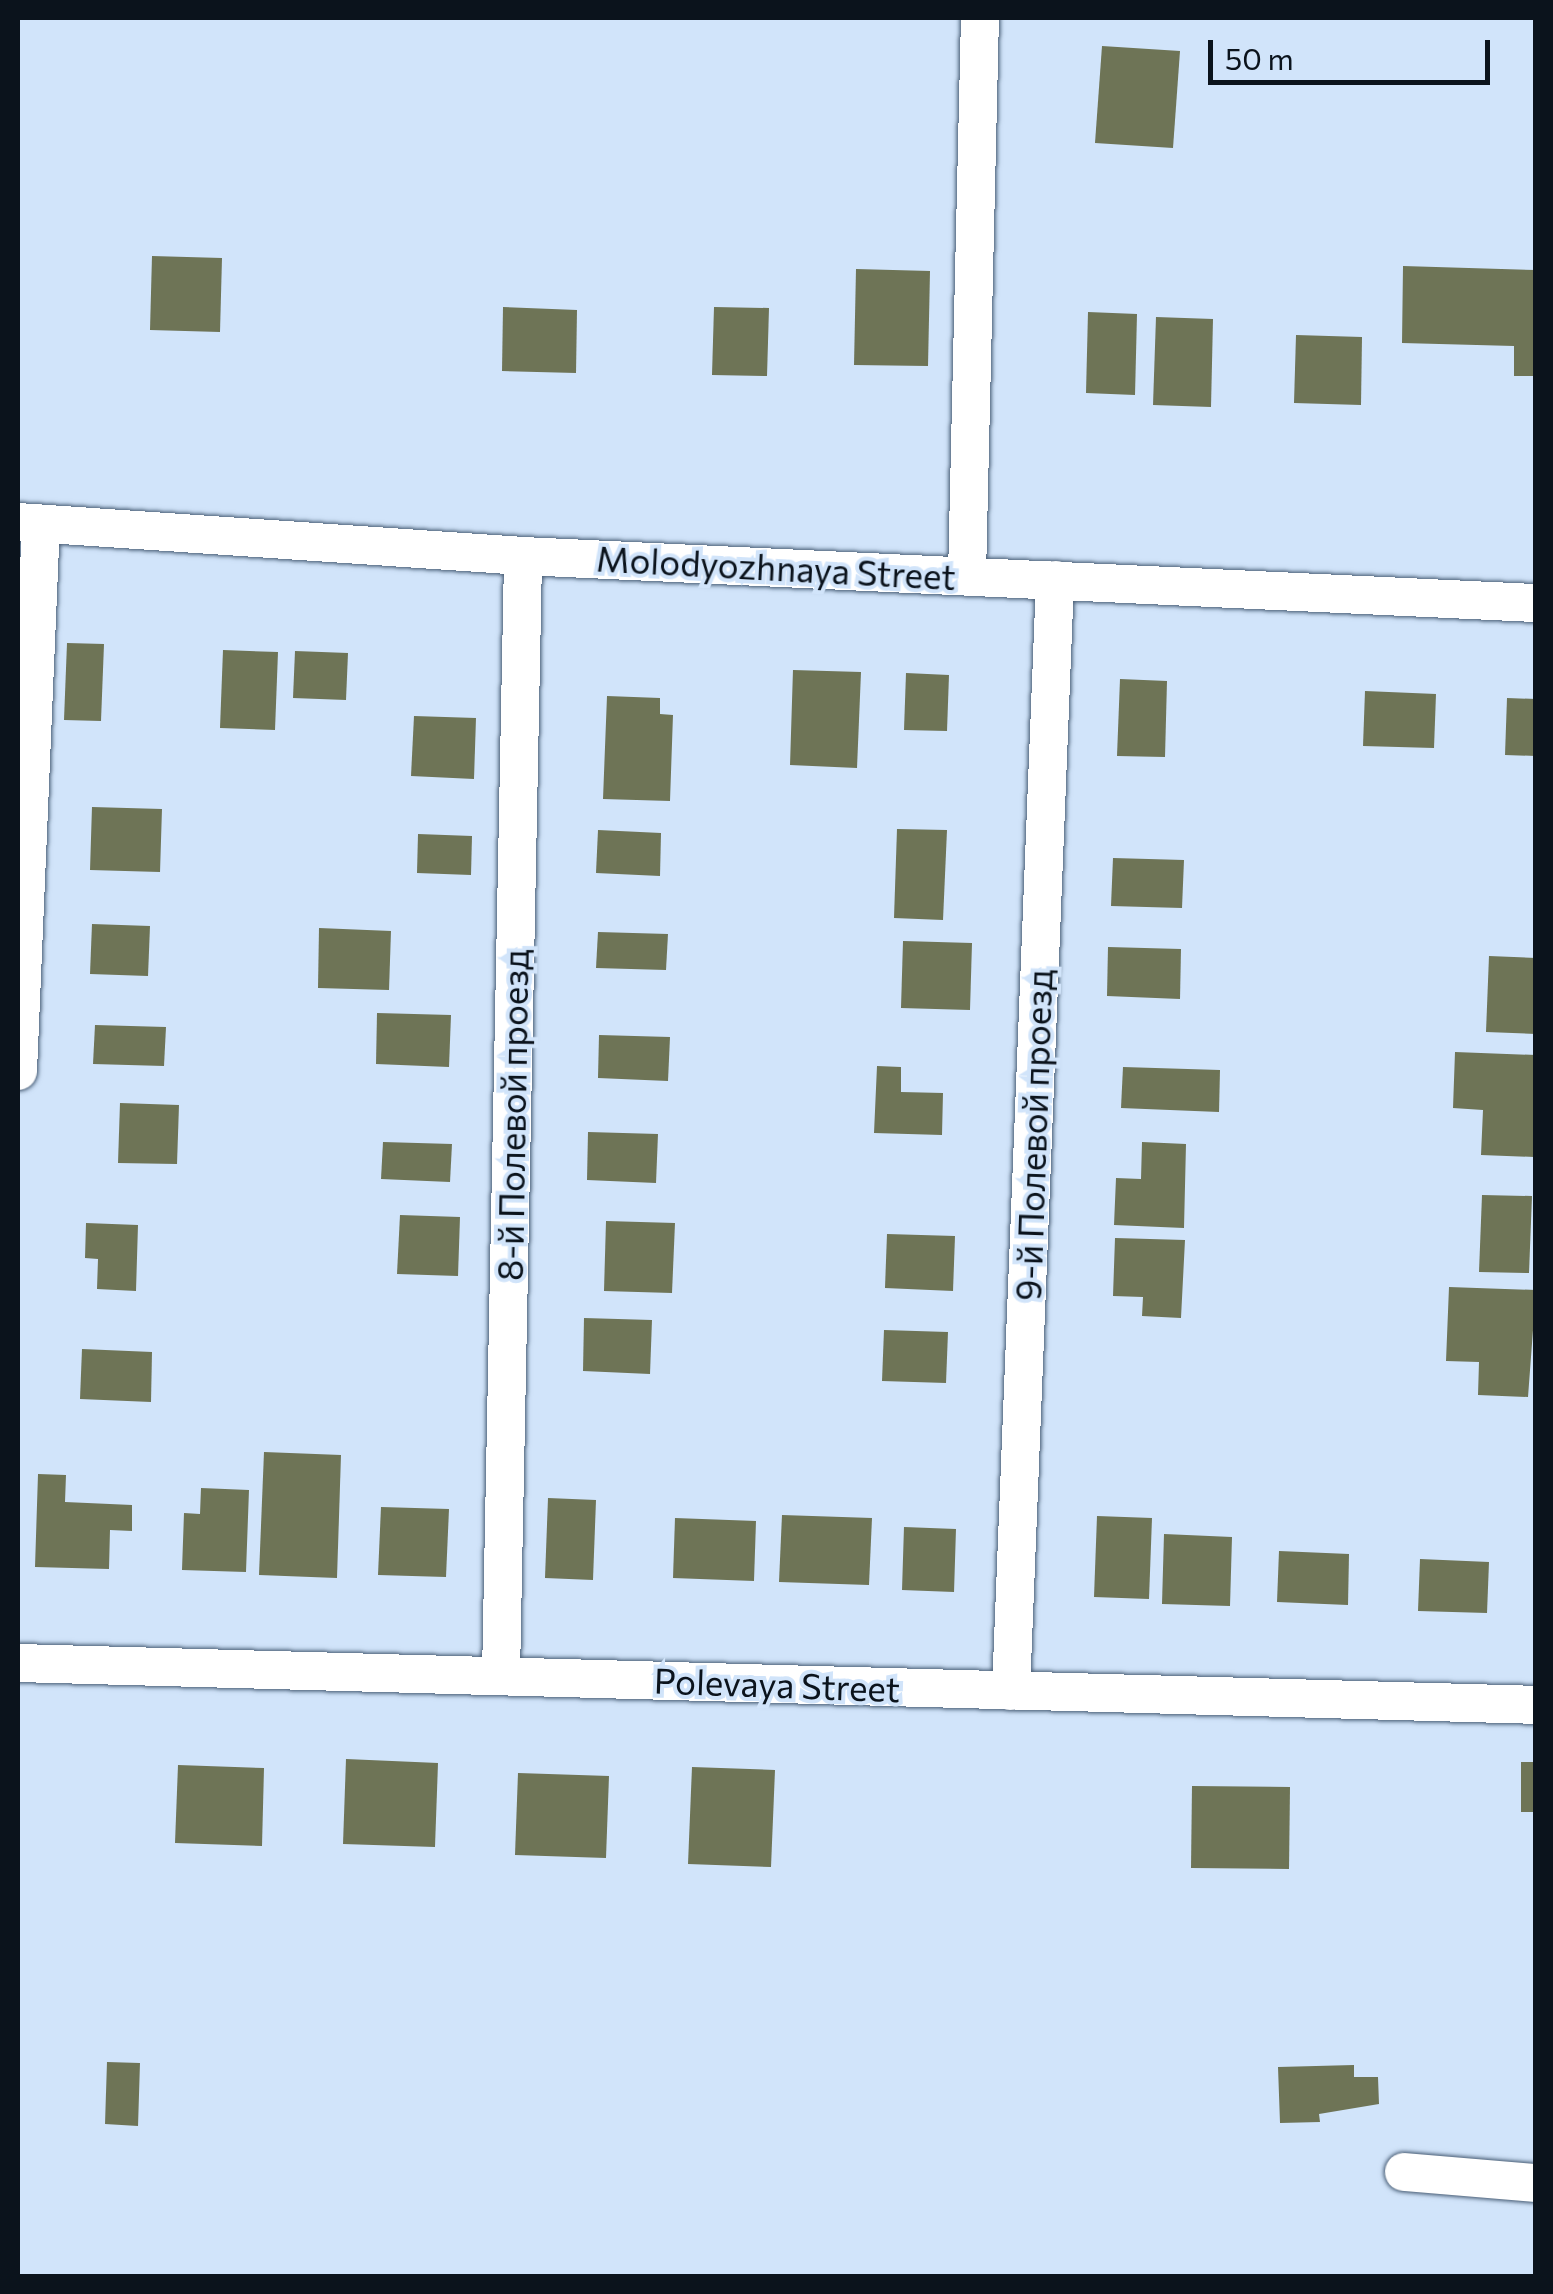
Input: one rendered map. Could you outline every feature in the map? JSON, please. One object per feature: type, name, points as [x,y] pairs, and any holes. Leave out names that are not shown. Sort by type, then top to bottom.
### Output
[{"type":"street","points":[[967,576],[980,18]]},
{"type":"street","points":[[18,1070],[29,522]]},
{"type":"street","name":"Molodyozhnaya Street","points":[[29,522],[523,556],[1536,603]]},
{"type":"street","name":"8-й Полевой проезд","points":[[501,1675],[523,556]]},
{"type":"street","name":"9-й Полевой проезд","points":[[1011,1691],[1055,580]]},
{"type":"street","name":"Polevaya Street","points":[[18,1663],[1536,1705]]},
{"type":"street","points":[[1404,2172],[1536,2183]]},
{"type":"building","points":[[1102,46],[1180,51],[1173,148],[1095,143]]},
{"type":"building","points":[[152,256],[222,258],[220,332],[150,330]]},
{"type":"building","points":[[1403,266],[1536,270],[1536,376],[1514,376],[1514,346],[1402,343]]},
{"type":"building","points":[[856,269],[930,271],[928,366],[854,365]]},
{"type":"building","points":[[503,307],[577,310],[576,373],[502,371]]},
{"type":"building","points":[[714,307],[769,308],[767,376],[712,375]]},
{"type":"building","points":[[1088,312],[1137,314],[1135,395],[1086,393]]},
{"type":"building","points":[[1156,317],[1213,319],[1211,407],[1153,405]]},
{"type":"building","points":[[1296,335],[1362,337],[1361,405],[1294,403]]},
{"type":"building","points":[[67,643],[104,644],[101,721],[64,720]]},
{"type":"building","points":[[223,650],[278,652],[275,730],[220,728]]},
{"type":"building","points":[[295,651],[348,653],[346,700],[293,698]]},
{"type":"building","points":[[793,670],[861,672],[857,768],[790,765]]},
{"type":"building","points":[[906,673],[949,675],[947,731],[904,730]]},
{"type":"building","points":[[1120,679],[1167,681],[1165,757],[1117,756]]},
{"type":"building","points":[[1365,691],[1436,694],[1434,748],[1363,746]]},
{"type":"building","points":[[607,696],[660,698],[660,714],[673,715],[670,801],[603,799]]},
{"type":"building","points":[[1507,698],[1536,699],[1536,756],[1505,755]]},
{"type":"building","points":[[414,716],[476,718],[474,779],[411,776]]},
{"type":"building","points":[[92,807],[162,809],[160,872],[90,870]]},
{"type":"building","points":[[897,829],[947,830],[943,920],[894,918]]},
{"type":"building","points":[[598,830],[661,833],[660,876],[596,873]]},
{"type":"building","points":[[418,834],[472,836],[471,875],[417,873]]},
{"type":"building","points":[[1113,858],[1184,860],[1182,908],[1111,906]]},
{"type":"building","points":[[92,924],[150,926],[148,976],[90,974]]},
{"type":"building","points":[[319,928],[391,931],[389,990],[318,988]]},
{"type":"building","points":[[598,932],[668,934],[666,970],[596,968]]},
{"type":"building","points":[[903,941],[972,943],[970,1010],[901,1008]]},
{"type":"building","points":[[1108,947],[1181,949],[1180,999],[1107,996]]},
{"type":"building","points":[[1489,956],[1536,958],[1536,1034],[1486,1032]]},
{"type":"building","points":[[377,1013],[451,1015],[449,1067],[376,1064]]},
{"type":"building","points":[[95,1025],[166,1027],[164,1066],[93,1064]]},
{"type":"building","points":[[599,1035],[670,1037],[668,1081],[598,1078]]},
{"type":"building","points":[[1455,1052],[1536,1055],[1534,1157],[1481,1155],[1483,1110],[1453,1108]]},
{"type":"building","points":[[877,1066],[901,1067],[901,1092],[943,1093],[942,1135],[874,1133]]},
{"type":"building","points":[[1123,1067],[1220,1070],[1219,1112],[1121,1108]]},
{"type":"building","points":[[120,1103],[179,1105],[177,1164],[118,1163]]},
{"type":"building","points":[[588,1132],[658,1134],[656,1183],[587,1180]]},
{"type":"building","points":[[383,1142],[452,1144],[450,1182],[381,1179]]},
{"type":"building","points":[[1142,1142],[1186,1144],[1184,1228],[1114,1225],[1116,1178],[1141,1179]]},
{"type":"building","points":[[1482,1195],[1532,1196],[1529,1273],[1479,1272]]},
{"type":"building","points":[[400,1215],[460,1217],[458,1276],[397,1274]]},
{"type":"building","points":[[606,1221],[675,1223],[672,1293],[604,1291]]},
{"type":"building","points":[[86,1223],[138,1225],[136,1291],[97,1289],[98,1259],[85,1258]]},
{"type":"building","points":[[887,1234],[955,1236],[953,1291],[885,1288]]},
{"type":"building","points":[[1115,1238],[1185,1240],[1181,1318],[1142,1316],[1143,1297],[1113,1296]]},
{"type":"building","points":[[1449,1287],[1536,1290],[1528,1397],[1478,1395],[1479,1362],[1446,1361]]},
{"type":"building","points":[[584,1318],[652,1320],[650,1374],[583,1371]]},
{"type":"building","points":[[884,1330],[948,1332],[946,1383],[882,1381]]},
{"type":"building","points":[[82,1349],[152,1352],[151,1402],[80,1399]]},
{"type":"building","points":[[264,1452],[341,1455],[337,1578],[259,1575]]},
{"type":"building","points":[[38,1474],[66,1475],[65,1502],[132,1505],[132,1531],[110,1530],[109,1569],[35,1567]]},
{"type":"building","points":[[201,1488],[249,1490],[246,1572],[182,1570],[184,1513],[200,1514]]},
{"type":"building","points":[[548,1498],[596,1500],[593,1580],[545,1578]]},
{"type":"building","points":[[381,1507],[449,1509],[446,1577],[378,1575]]},
{"type":"building","points":[[782,1515],[872,1518],[869,1585],[779,1582]]},
{"type":"building","points":[[1097,1516],[1152,1518],[1149,1599],[1094,1597]]},
{"type":"building","points":[[675,1518],[756,1521],[754,1581],[673,1578]]},
{"type":"building","points":[[904,1527],[956,1529],[954,1592],[902,1590]]},
{"type":"building","points":[[1164,1534],[1232,1537],[1230,1606],[1162,1604]]},
{"type":"building","points":[[1279,1551],[1349,1554],[1348,1605],[1277,1602]]},
{"type":"building","points":[[1420,1559],[1489,1562],[1487,1613],[1418,1611]]},
{"type":"building","points":[[346,1759],[438,1763],[435,1847],[343,1844]]},
{"type":"building","points":[[1521,1762],[1536,1762],[1536,1812],[1521,1812]]},
{"type":"building","points":[[178,1765],[264,1768],[262,1846],[175,1843]]},
{"type":"building","points":[[692,1767],[775,1770],[771,1867],[688,1864]]},
{"type":"building","points":[[518,1773],[609,1776],[606,1858],[515,1855]]},
{"type":"building","points":[[1192,1786],[1290,1787],[1289,1869],[1191,1868]]},
{"type":"building","points":[[107,2062],[140,2063],[138,2126],[105,2124]]},
{"type":"building","points":[[1354,2065],[1354,2077],[1378,2077],[1379,2104],[1319,2114],[1320,2122],[1280,2123],[1278,2067]]}]
